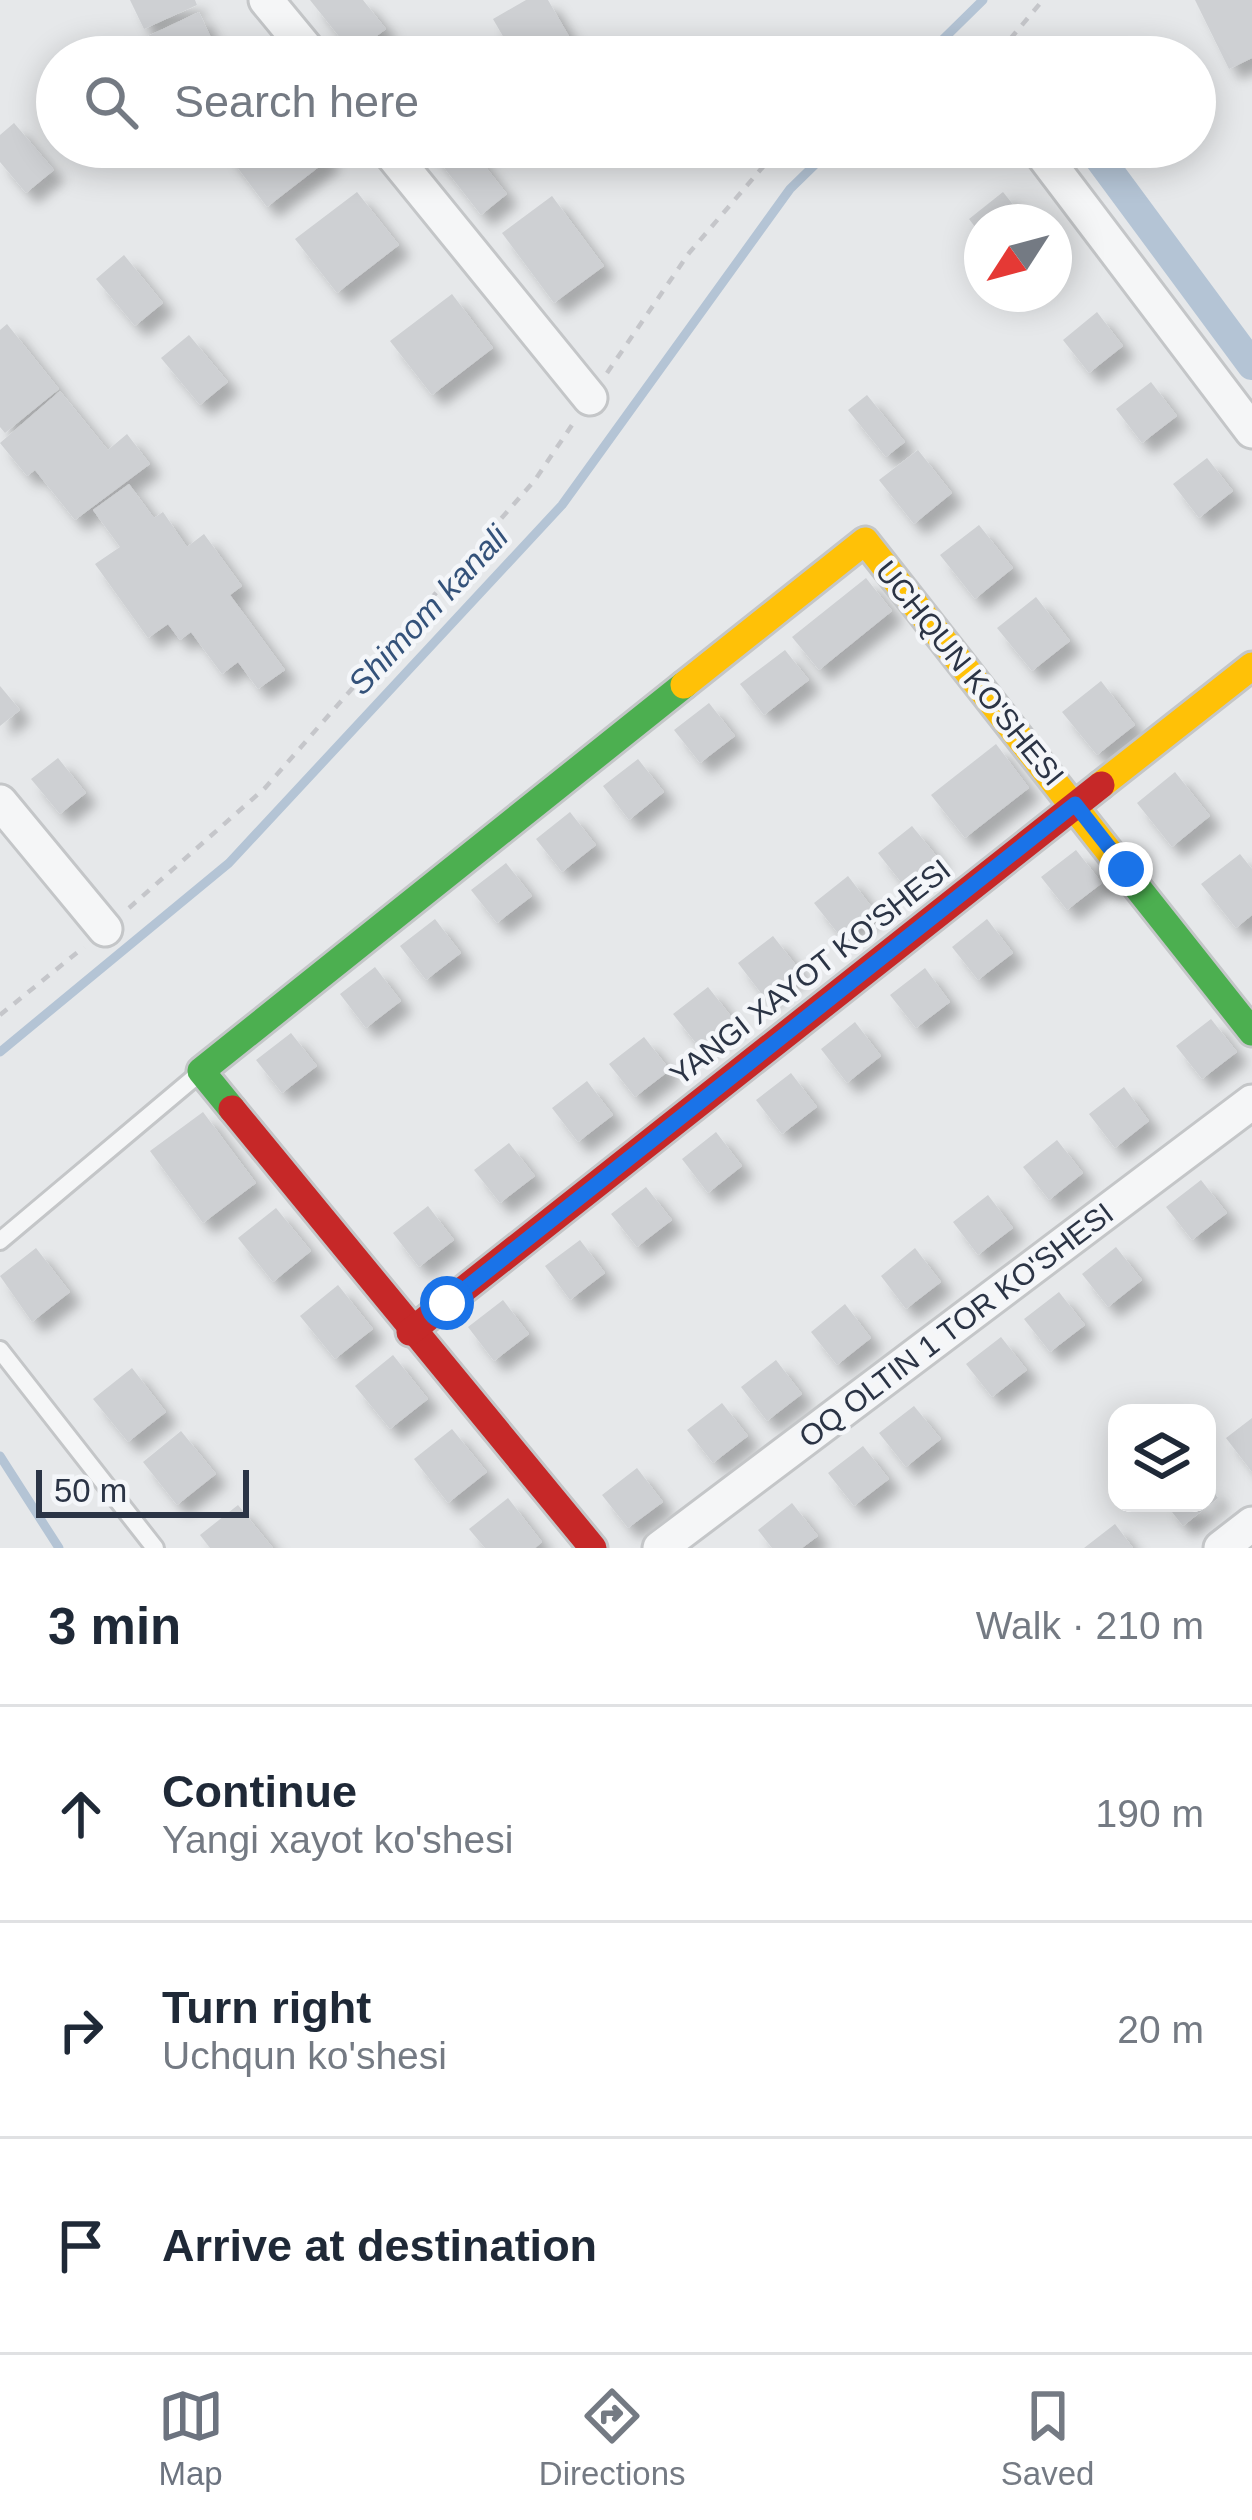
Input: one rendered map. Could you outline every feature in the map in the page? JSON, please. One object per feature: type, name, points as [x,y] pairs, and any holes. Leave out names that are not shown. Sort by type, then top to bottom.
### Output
[{"type":"street","points":[[266,0],[296,36]]},
{"type":"street","points":[[403,168],[590,398]]},
{"type":"street","points":[[1053,168],[1252,431]]},
{"type":"street","name":"UCHQUN KO'SHESI","points":[[201,1071],[865,541],[1252,1032]]},
{"type":"street","name":"YANGI XAYOT KO'SHESI","points":[[410,1332],[1252,666]]},
{"type":"street","points":[[0,802],[105,929]]},
{"type":"street","points":[[201,1071],[410,1332],[593,1548]]},
{"type":"street","name":"OQ OLTIN 1 TOR KO'SHESI","points":[[660,1548],[1252,1102]]},
{"type":"street","points":[[1221,1548],[1252,1524]]},
{"type":"lane","points":[[0,1241],[201,1071]]},
{"type":"lane","points":[[0,1350],[155,1548]]},
{"type":"path","points":[[1013,36],[1043,0]]},
{"type":"path","points":[[0,1015],[265,788],[535,479],[689,253],[762,168]]},
{"type":"building","points":[[130,0],[195,0],[197,5],[144,29]]},
{"type":"building","points":[[310,0],[363,0],[386,29],[377,36],[339,36]]},
{"type":"building","points":[[526,0],[548,0],[569,36],[503,36],[493,19]]},
{"type":"building","points":[[1195,0],[1252,0],[1252,58],[1229,69]]},
{"type":"building","points":[[199,12],[210,36],[148,36]]},
{"type":"building","points":[[14,123],[36,149],[36,168],[54,170],[26,193],[0,162],[0,135]]},
{"type":"building","points":[[238,168],[317,168],[267,207]]},
{"type":"building","points":[[444,168],[487,168],[507,194],[481,215]]},
{"type":"building","points":[[357,192],[399,245],[337,293],[295,239]]},
{"type":"building","points":[[1003,192],[1013,204],[988,204]]},
{"type":"building","points":[[552,196],[604,266],[554,303],[502,233]]},
{"type":"building","points":[[124,255],[163,303],[135,326],[96,279]]},
{"type":"building","points":[[452,294],[493,348],[432,395],[390,341]]},
{"type":"building","points":[[1097,312],[1123,346],[1089,373],[1063,340]]},
{"type":"building","points":[[7,324],[59,389],[5,433],[0,427],[0,330]]},
{"type":"building","points":[[189,335],[228,382],[200,405],[161,358]]},
{"type":"building","points":[[1151,382],[1177,416],[1142,443],[1116,409]]},
{"type":"building","points":[[60,391],[108,450],[127,434],[150,464],[75,520],[35,470],[27,476],[0,443]]},
{"type":"building","points":[[867,395],[905,442],[886,457],[848,410]]},
{"type":"building","points":[[918,450],[952,493],[914,524],[879,480]]},
{"type":"building","points":[[1207,458],[1233,491],[1199,518],[1173,484]]},
{"type":"building","points":[[129,484],[154,518],[163,512],[187,547],[204,534],[242,586],[230,595],[285,670],[258,689],[238,662],[222,674],[191,632],[180,640],[168,624],[148,638],[95,564],[120,547],[93,510]]},
{"type":"building","points":[[979,525],[1013,568],[975,599],[940,555]]},
{"type":"building","points":[[866,578],[892,611],[819,670],[792,637]]},
{"type":"building","points":[[1036,597],[1070,641],[1032,671],[997,628]]},
{"type":"building","points":[[785,650],[809,680],[764,715],[740,684]]},
{"type":"building","points":[[1101,681],[1135,725],[1097,755],[1062,712]]},
{"type":"building","points":[[0,686],[20,710],[0,726]]},
{"type":"building","points":[[709,703],[735,736],[700,763],[674,730]]},
{"type":"building","points":[[996,744],[1029,788],[965,838],[931,795]]},
{"type":"building","points":[[58,758],[86,793],[60,814],[31,779]]},
{"type":"building","points":[[638,759],[664,792],[629,820],[603,786]]},
{"type":"building","points":[[1175,772],[1210,816],[1172,847],[1137,803]]},
{"type":"building","points":[[570,812],[596,845],[562,872],[536,839]]},
{"type":"building","points":[[912,826],[939,859],[904,886],[878,853]]},
{"type":"building","points":[[1076,850],[1102,883],[1067,910],[1041,877]]},
{"type":"building","points":[[1240,854],[1252,869],[1252,915],[1236,928],[1201,884]]},
{"type":"building","points":[[506,863],[532,896],[497,923],[471,890]]},
{"type":"building","points":[[848,876],[874,910],[840,936],[814,903]]},
{"type":"building","points":[[435,919],[461,953],[426,980],[400,946]]},
{"type":"building","points":[[987,919],[1013,953],[978,980],[952,947]]},
{"type":"building","points":[[773,936],[799,969],[764,997],[738,963]]},
{"type":"building","points":[[375,967],[401,1001],[366,1028],[340,994]]},
{"type":"building","points":[[925,968],[950,1002],[916,1028],[890,995]]},
{"type":"building","points":[[708,987],[734,1020],[699,1047],[673,1014]]},
{"type":"building","points":[[1211,1019],[1237,1052],[1202,1079],[1176,1046]]},
{"type":"building","points":[[855,1022],[881,1056],[847,1083],[821,1049]]},
{"type":"building","points":[[291,1033],[317,1066],[282,1093],[256,1060]]},
{"type":"building","points":[[644,1037],[670,1070],[635,1097],[609,1064]]},
{"type":"building","points":[[791,1073],[817,1107],[782,1134],[756,1100]]},
{"type":"building","points":[[587,1081],[613,1115],[578,1142],[552,1108]]},
{"type":"building","points":[[1124,1087],[1149,1121],[1115,1148],[1089,1114]]},
{"type":"building","points":[[203,1112],[256,1183],[203,1223],[150,1151]]},
{"type":"building","points":[[716,1132],[742,1166],[708,1193],[682,1159]]},
{"type":"building","points":[[1057,1140],[1083,1173],[1049,1200],[1023,1167]]},
{"type":"building","points":[[509,1143],[535,1176],[500,1203],[474,1170]]},
{"type":"building","points":[[1201,1180],[1227,1213],[1192,1240],[1166,1207]]},
{"type":"building","points":[[646,1187],[672,1220],[637,1247],[611,1214]]},
{"type":"building","points":[[988,1195],[1013,1228],[978,1255],[953,1222]]},
{"type":"building","points":[[428,1206],[454,1240],[419,1267],[393,1233]]},
{"type":"building","points":[[276,1208],[311,1251],[273,1282],[238,1238]]},
{"type":"building","points":[[580,1240],[605,1273],[570,1300],[545,1266]]},
{"type":"building","points":[[1116,1247],[1142,1280],[1108,1307],[1082,1274]]},
{"type":"building","points":[[36,1248],[70,1292],[32,1322],[0,1276]]},
{"type":"building","points":[[915,1248],[941,1282],[906,1309],[881,1276]]},
{"type":"building","points":[[338,1285],[373,1329],[335,1359],[300,1316]]},
{"type":"building","points":[[1059,1292],[1085,1325],[1050,1352],[1024,1319]]},
{"type":"building","points":[[503,1300],[529,1334],[494,1361],[468,1327]]},
{"type":"building","points":[[845,1304],[871,1338],[837,1365],[811,1332]]},
{"type":"building","points":[[1001,1337],[1027,1370],[992,1397],[966,1364]]},
{"type":"building","points":[[393,1355],[428,1399],[390,1429],[355,1386]]},
{"type":"building","points":[[776,1360],[802,1394],[767,1421],[741,1387]]},
{"type":"building","points":[[132,1368],[166,1412],[128,1442],[93,1399]]},
{"type":"building","points":[[722,1403],[748,1436],[713,1463],[687,1430]]},
{"type":"building","points":[[914,1406],[941,1439],[906,1467],[879,1433]]},
{"type":"building","points":[[1252,1418],[1252,1472],[1226,1438]]},
{"type":"building","points":[[452,1429],[487,1472],[448,1503],[414,1459]]},
{"type":"building","points":[[181,1431],[216,1474],[177,1505],[143,1462]]},
{"type":"building","points":[[863,1446],[889,1479],[854,1506],[828,1473]]},
{"type":"building","points":[[637,1468],[663,1502],[628,1528],[602,1495]]},
{"type":"building","points":[[508,1498],[542,1542],[535,1548],[485,1548],[469,1529]]},
{"type":"building","points":[[792,1503],[818,1536],[802,1548],[772,1548],[758,1530]]},
{"type":"building","points":[[238,1505],[273,1548],[210,1548],[200,1535]]},
{"type":"building","points":[[1172,1512],[1200,1512],[1183,1526]]},
{"type":"building","points":[[1115,1524],[1133,1548],[1084,1548]]},
{"type":"waterway","name":"Shimom kanali","points":[[946,36],[983,0]]},
{"type":"waterway","name":"Shimom kanali","points":[[0,1052],[229,863],[562,505],[790,189],[812,168]]},
{"type":"waterway","points":[[1107,168],[1252,365]]},
{"type":"waterway","points":[[0,1456],[59,1548]]},
{"type":"traffic: fast","points":[[232,1109],[201,1071],[684,685]]},
{"type":"traffic: fast","points":[[1118,863],[1252,1032]]},
{"type":"traffic: slow","points":[[684,685],[865,541],[1118,863]]},
{"type":"traffic: slow","points":[[1101,785],[1252,666]]},
{"type":"traffic: jam","points":[[410,1332],[1101,785]]},
{"type":"traffic: jam","points":[[232,1109],[593,1548]]},
{"type":"route","points":[[447,1303],[1075,804],[1126,869]]}]
